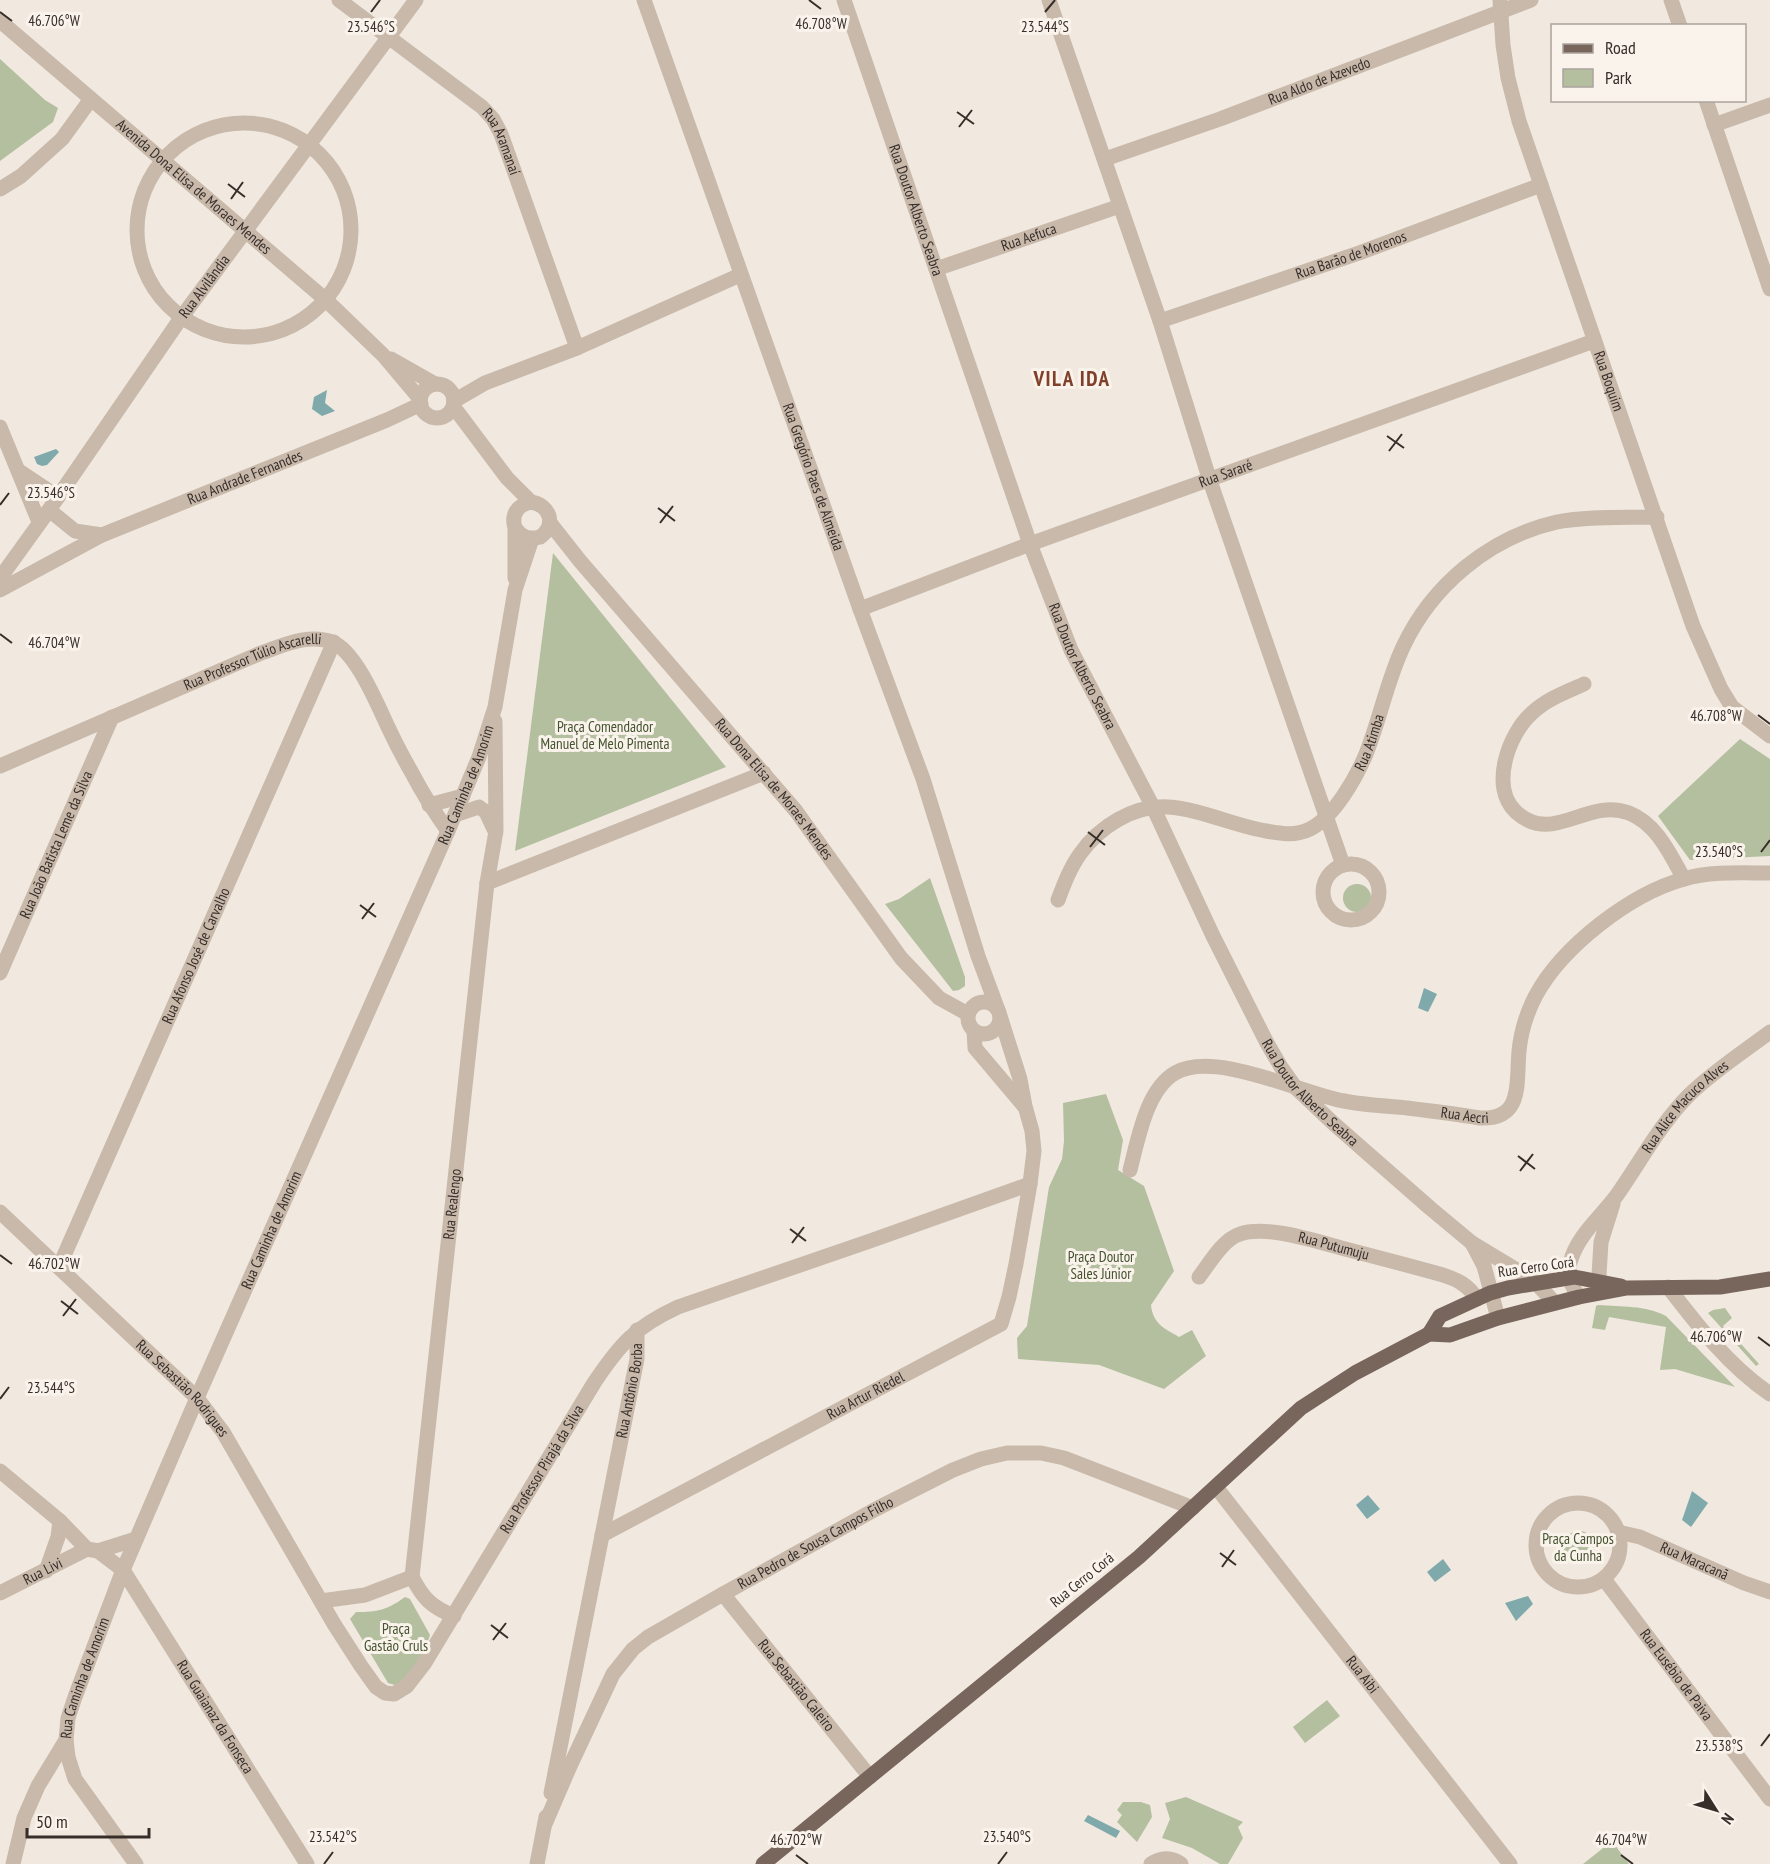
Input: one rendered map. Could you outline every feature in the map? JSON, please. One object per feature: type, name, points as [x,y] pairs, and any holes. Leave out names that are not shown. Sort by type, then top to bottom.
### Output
[{"type":"main road","name":"Rua Cerro Corá","points":[[1429,1334],[1440,1316],[1508,1287],[1569,1278],[1598,1287],[1627,1288],[1720,1287],[1770,1280]]},
{"type":"main road","name":"Rua Cerro Corá","points":[[767,1863],[1139,1557],[1301,1408],[1355,1373],[1429,1334],[1450,1335],[1493,1320],[1579,1297],[1598,1287]]},
{"type":"street","name":"Rua Aramanaí","points":[[339,0],[482,107],[493,119],[501,134],[577,348]]},
{"type":"street","name":"Rua Alvilândia","points":[[0,578],[181,318],[416,0]]},
{"type":"street","name":"Rua Gregório Paes de Almeida","points":[[644,0],[740,275],[923,779],[978,956],[1020,1079],[1024,1106],[1032,1131],[1034,1151],[1030,1184]]},
{"type":"street","name":"Rua Doutor Alberto Seabra","points":[[844,0],[1030,544],[1071,650],[1153,807],[1240,991],[1272,1051],[1296,1088],[1430,1208],[1472,1243],[1536,1283],[1555,1303]]},
{"type":"street","points":[[1049,0],[1160,321],[1210,481],[1343,865]]},
{"type":"street","name":"Rua Aldo de Azevedo","points":[[1105,159],[1220,119],[1501,6],[1531,0]]},
{"type":"street","points":[[1671,0],[1679,24]]},
{"type":"street","name":"Rua Boquim","points":[[1501,6],[1508,78],[1519,121],[1693,626],[1721,689],[1732,707],[1770,736]]},
{"type":"street","name":"Avenida Dona Elisa de Moraes Mendes","points":[[0,21],[326,300],[383,355],[422,406]]},
{"type":"street","points":[[0,189],[21,176],[62,139],[91,99]]},
{"type":"street","points":[[1707,102],[1766,264],[1770,289]]},
{"type":"street","points":[[1714,125],[1770,105]]},
{"type":"street","points":[[248,123],[280,129],[308,144],[325,159],[337,177],[346,197],[351,218],[351,240],[346,261],[338,282],[326,300],[306,318],[282,330],[256,337],[230,337],[204,331],[181,318],[153,290],[138,253],[136,234],[140,204],[151,177],[162,160],[187,139],[216,126],[248,123]]},
{"type":"street","name":"Rua Barão de Morenos","points":[[1160,321],[1359,253],[1541,185]]},
{"type":"street","name":"Rua Aefuca","points":[[936,269],[1120,206]]},
{"type":"street","points":[[447,394],[450,412],[442,417],[434,418],[422,406],[423,391],[428,386],[447,394],[485,383],[577,348],[740,275]]},
{"type":"street","name":"Rua Sararé","points":[[860,609],[1030,544],[1594,341]]},
{"type":"street","name":"Avenida Dona Elisa de Moraes Mendes","points":[[383,355],[447,394],[473,435],[507,478],[524,505]]},
{"type":"street","name":"Rua Andrade Fernandes","points":[[0,590],[102,536],[422,406]]},
{"type":"street","name":"Avenida Dona Elisa de Moraes Mendes","points":[[442,417],[473,435]]},
{"type":"street","points":[[0,427],[19,471],[44,516],[75,531],[102,536]]},
{"type":"street","points":[[19,471],[58,497]]},
{"type":"street","points":[[524,505],[543,506],[550,523],[548,529],[536,538],[521,536],[515,528],[514,517],[524,505]]},
{"type":"street","name":"Rua Atimba","points":[[1059,900],[1071,869],[1093,838],[1112,822],[1130,813],[1153,807],[1170,807],[1243,827],[1279,833],[1294,834],[1309,829],[1327,815],[1342,798],[1361,766],[1402,648],[1416,623],[1450,581],[1493,547],[1513,536],[1539,527],[1574,520],[1657,517]]},
{"type":"street","name":"Rua Dona Elisa de Moraes Mendes","points":[[550,523],[580,561],[796,811],[902,958],[939,998],[968,1014]]},
{"type":"street","name":"Rua Caminha de Amorim","points":[[13,1864],[24,1818],[38,1786],[66,1740],[68,1718],[75,1697],[136,1539],[479,756],[495,707],[515,590],[515,528]]},
{"type":"street","name":"Rua Dona Elisa de Moraes Mendes","points":[[536,538],[580,561]]},
{"type":"street","name":"Rua Caminha de Amorim","points":[[515,590],[536,538]]},
{"type":"street","name":"Rua Professor Túlio Ascarelli","points":[[0,765],[291,643],[317,638],[334,642],[353,661],[367,682],[429,805],[448,831]]},
{"type":"street","name":"Rua Afonso José de Carvalho","points":[[59,1268],[334,642]]},
{"type":"street","points":[[1584,684],[1540,706],[1521,725],[1504,762],[1504,789],[1509,804],[1525,819],[1548,825],[1602,809],[1616,809],[1628,813],[1651,828],[1684,879]]},
{"type":"street","name":"Rua Realengo","points":[[412,1577],[487,883],[496,831],[495,707]]},
{"type":"street","name":"Rua João Batista Leme da Silva","points":[[0,973],[112,717]]},
{"type":"street","points":[[487,883],[764,773]]},
{"type":"street","points":[[429,805],[463,796]]},
{"type":"street","points":[[455,815],[479,807],[486,812],[496,831]]},
{"type":"street","name":"Rua Aecri","points":[[1130,1170],[1150,1103],[1165,1081],[1174,1073],[1187,1068],[1213,1066],[1245,1072],[1348,1102],[1480,1118],[1505,1113],[1515,1098],[1519,1050],[1528,1010],[1547,977],[1566,954],[1591,931],[1643,897],[1684,879],[1712,874],[1770,873]]},
{"type":"street","name":"Rua Gregório Paes de Almeida","points":[[978,956],[980,1003]]},
{"type":"street","points":[[987,1002],[993,1005],[999,1013],[996,1028],[986,1034],[974,1031],[970,1026],[968,1014],[975,1005],[980,1003],[987,1002]]},
{"type":"street","name":"Rua Gregório Paes de Almeida","points":[[974,1031],[975,1048],[1024,1106]]},
{"type":"street","name":"Rua Alice Macuco Alves","points":[[1569,1278],[1571,1260],[1582,1238],[1616,1196],[1651,1142],[1689,1095],[1770,1032]]},
{"type":"street","name":"Rua Antônio Borba","points":[[537,1864],[637,1359],[637,1330],[678,1307],[1030,1184]]},
{"type":"street","name":"Rua Artur Riedel","points":[[602,1535],[1001,1324],[1010,1297],[1030,1184]]},
{"type":"street","name":"Rua Alice Macuco Alves","points":[[1598,1287],[1601,1242],[1616,1196]]},
{"type":"street","name":"Rua Sebastião Rodrigues","points":[[0,1212],[197,1398],[223,1432],[321,1601]]},
{"type":"street","name":"Rua Putumuju","points":[[1199,1277],[1230,1239],[1240,1234],[1272,1232],[1317,1241],[1443,1275],[1462,1282],[1484,1296]]},
{"type":"street","name":"Rua Doutor Alberto Seabra","points":[[1472,1243],[1484,1266],[1484,1296],[1493,1320]]},
{"type":"street","points":[[1569,1278],[1579,1297]]},
{"type":"street","points":[[1668,1287],[1722,1352],[1744,1374],[1770,1394]]},
{"type":"street","name":"Rua Professor Pirajá da Silva","points":[[454,1616],[594,1383],[611,1358],[637,1330]]},
{"type":"street","name":"Rua Pedro de Sousa Campos Filho","points":[[544,1824],[613,1674],[633,1649],[648,1637],[723,1594],[876,1509],[953,1470],[981,1459],[1007,1453],[1041,1453],[1064,1458],[1193,1508]]},
{"type":"street","points":[[0,1471],[93,1550],[123,1570]]},
{"type":"street","name":"Rua Aibi","points":[[1216,1487],[1510,1864]]},
{"type":"street","points":[[1579,1502],[1592,1504],[1603,1510],[1612,1520],[1618,1532],[1620,1544],[1618,1558],[1613,1569],[1604,1579],[1592,1585],[1565,1586],[1553,1580],[1543,1570],[1537,1558],[1535,1544],[1544,1519],[1554,1510],[1566,1504],[1579,1502]]},
{"type":"street","points":[[45,1571],[58,1537],[60,1521]]},
{"type":"street","name":"Rua Maracanã","points":[[1618,1532],[1640,1537],[1744,1583],[1770,1592]]},
{"type":"street","name":"Rua Livi","points":[[0,1593],[93,1550],[136,1539]]},
{"type":"street","name":"Rua Guaianaz da Fonseca","points":[[123,1570],[307,1864]]},
{"type":"street","points":[[412,1577],[426,1600],[436,1608],[454,1616],[416,1676],[407,1686],[394,1694],[380,1690],[372,1682],[321,1601],[365,1595],[412,1577]]},
{"type":"street","name":"Rua Eusébio de Paiva","points":[[1604,1579],[1770,1799]]},
{"type":"street","name":"Rua Sebastião Caleiro","points":[[723,1594],[870,1777]]},
{"type":"street","points":[[66,1740],[68,1757],[75,1779],[136,1864]]},
{"type":"street","points":[[1151,1864],[1162,1859],[1169,1859],[1181,1864]]},
{"type":"green space","points":[[0,59],[45,100],[58,108],[53,122],[0,161]]},
{"type":"green space","name":"Praça Comendador Manuel de Melo Pimenta","points":[[553,553],[726,767],[515,851]]},
{"type":"green space","points":[[1740,739],[1770,759],[1770,856],[1690,860],[1658,816]]},
{"type":"green space","points":[[930,878],[965,977],[965,986],[959,990],[953,991],[885,904],[899,899]]},
{"type":"green space","points":[[1357,884],[1367,888],[1371,898],[1367,908],[1357,912],[1347,908],[1343,898],[1347,888]]},
{"type":"green space","name":"Praça Doutor Sales Júnior","points":[[1106,1094],[1123,1140],[1118,1170],[1144,1186],[1174,1271],[1151,1305],[1154,1317],[1160,1325],[1179,1337],[1192,1330],[1206,1356],[1164,1389],[1099,1365],[1018,1359],[1017,1338],[1027,1326],[1049,1187],[1062,1159],[1063,1103]]},
{"type":"green space","points":[[1598,1305],[1642,1308],[1666,1316],[1735,1387],[1675,1369],[1660,1370],[1666,1327],[1609,1317],[1605,1330],[1592,1328]]},
{"type":"green space","points":[[1725,1308],[1732,1318],[1723,1326],[1759,1364],[1756,1366],[1708,1313]]},
{"type":"green space","name":"Praça Campos da Cunha","points":[[1579,1531],[1590,1536],[1595,1547],[1590,1558],[1579,1563],[1568,1558],[1563,1547],[1568,1536]]},
{"type":"green space","name":"Praça Gastão Cruls","points":[[405,1597],[410,1599],[430,1635],[417,1663],[398,1686],[388,1683],[350,1619],[356,1612],[382,1609]]},
{"type":"green space","points":[[1327,1700],[1340,1716],[1305,1743],[1293,1727]]},
{"type":"green space","points":[[1186,1797],[1243,1822],[1238,1827],[1243,1838],[1228,1864],[1220,1864],[1192,1848],[1162,1838],[1170,1819],[1165,1803]]},
{"type":"green space","points":[[1123,1802],[1141,1802],[1150,1805],[1152,1817],[1137,1842],[1117,1822],[1122,1815],[1117,1810]]},
{"type":"green space","points":[[1612,1841],[1629,1864],[1583,1864]]},
{"type":"water","points":[[327,390],[325,403],[335,411],[322,416],[312,409],[314,397]]},
{"type":"water","points":[[56,449],[59,452],[47,465],[37,464],[34,457]]},
{"type":"water","points":[[1424,988],[1437,994],[1428,1012],[1418,1008]]},
{"type":"water","points":[[1692,1491],[1708,1503],[1691,1527],[1682,1520]]},
{"type":"water","points":[[1368,1495],[1380,1509],[1367,1519],[1356,1505]]},
{"type":"water","points":[[1443,1559],[1451,1570],[1435,1582],[1427,1572]]},
{"type":"water","points":[[1528,1596],[1533,1604],[1516,1621],[1505,1603]]},
{"type":"water","points":[[1088,1815],[1120,1831],[1116,1838],[1084,1821]]},
{"type":"district","name":"VILA IDA","points":[[1072,379]]}]
